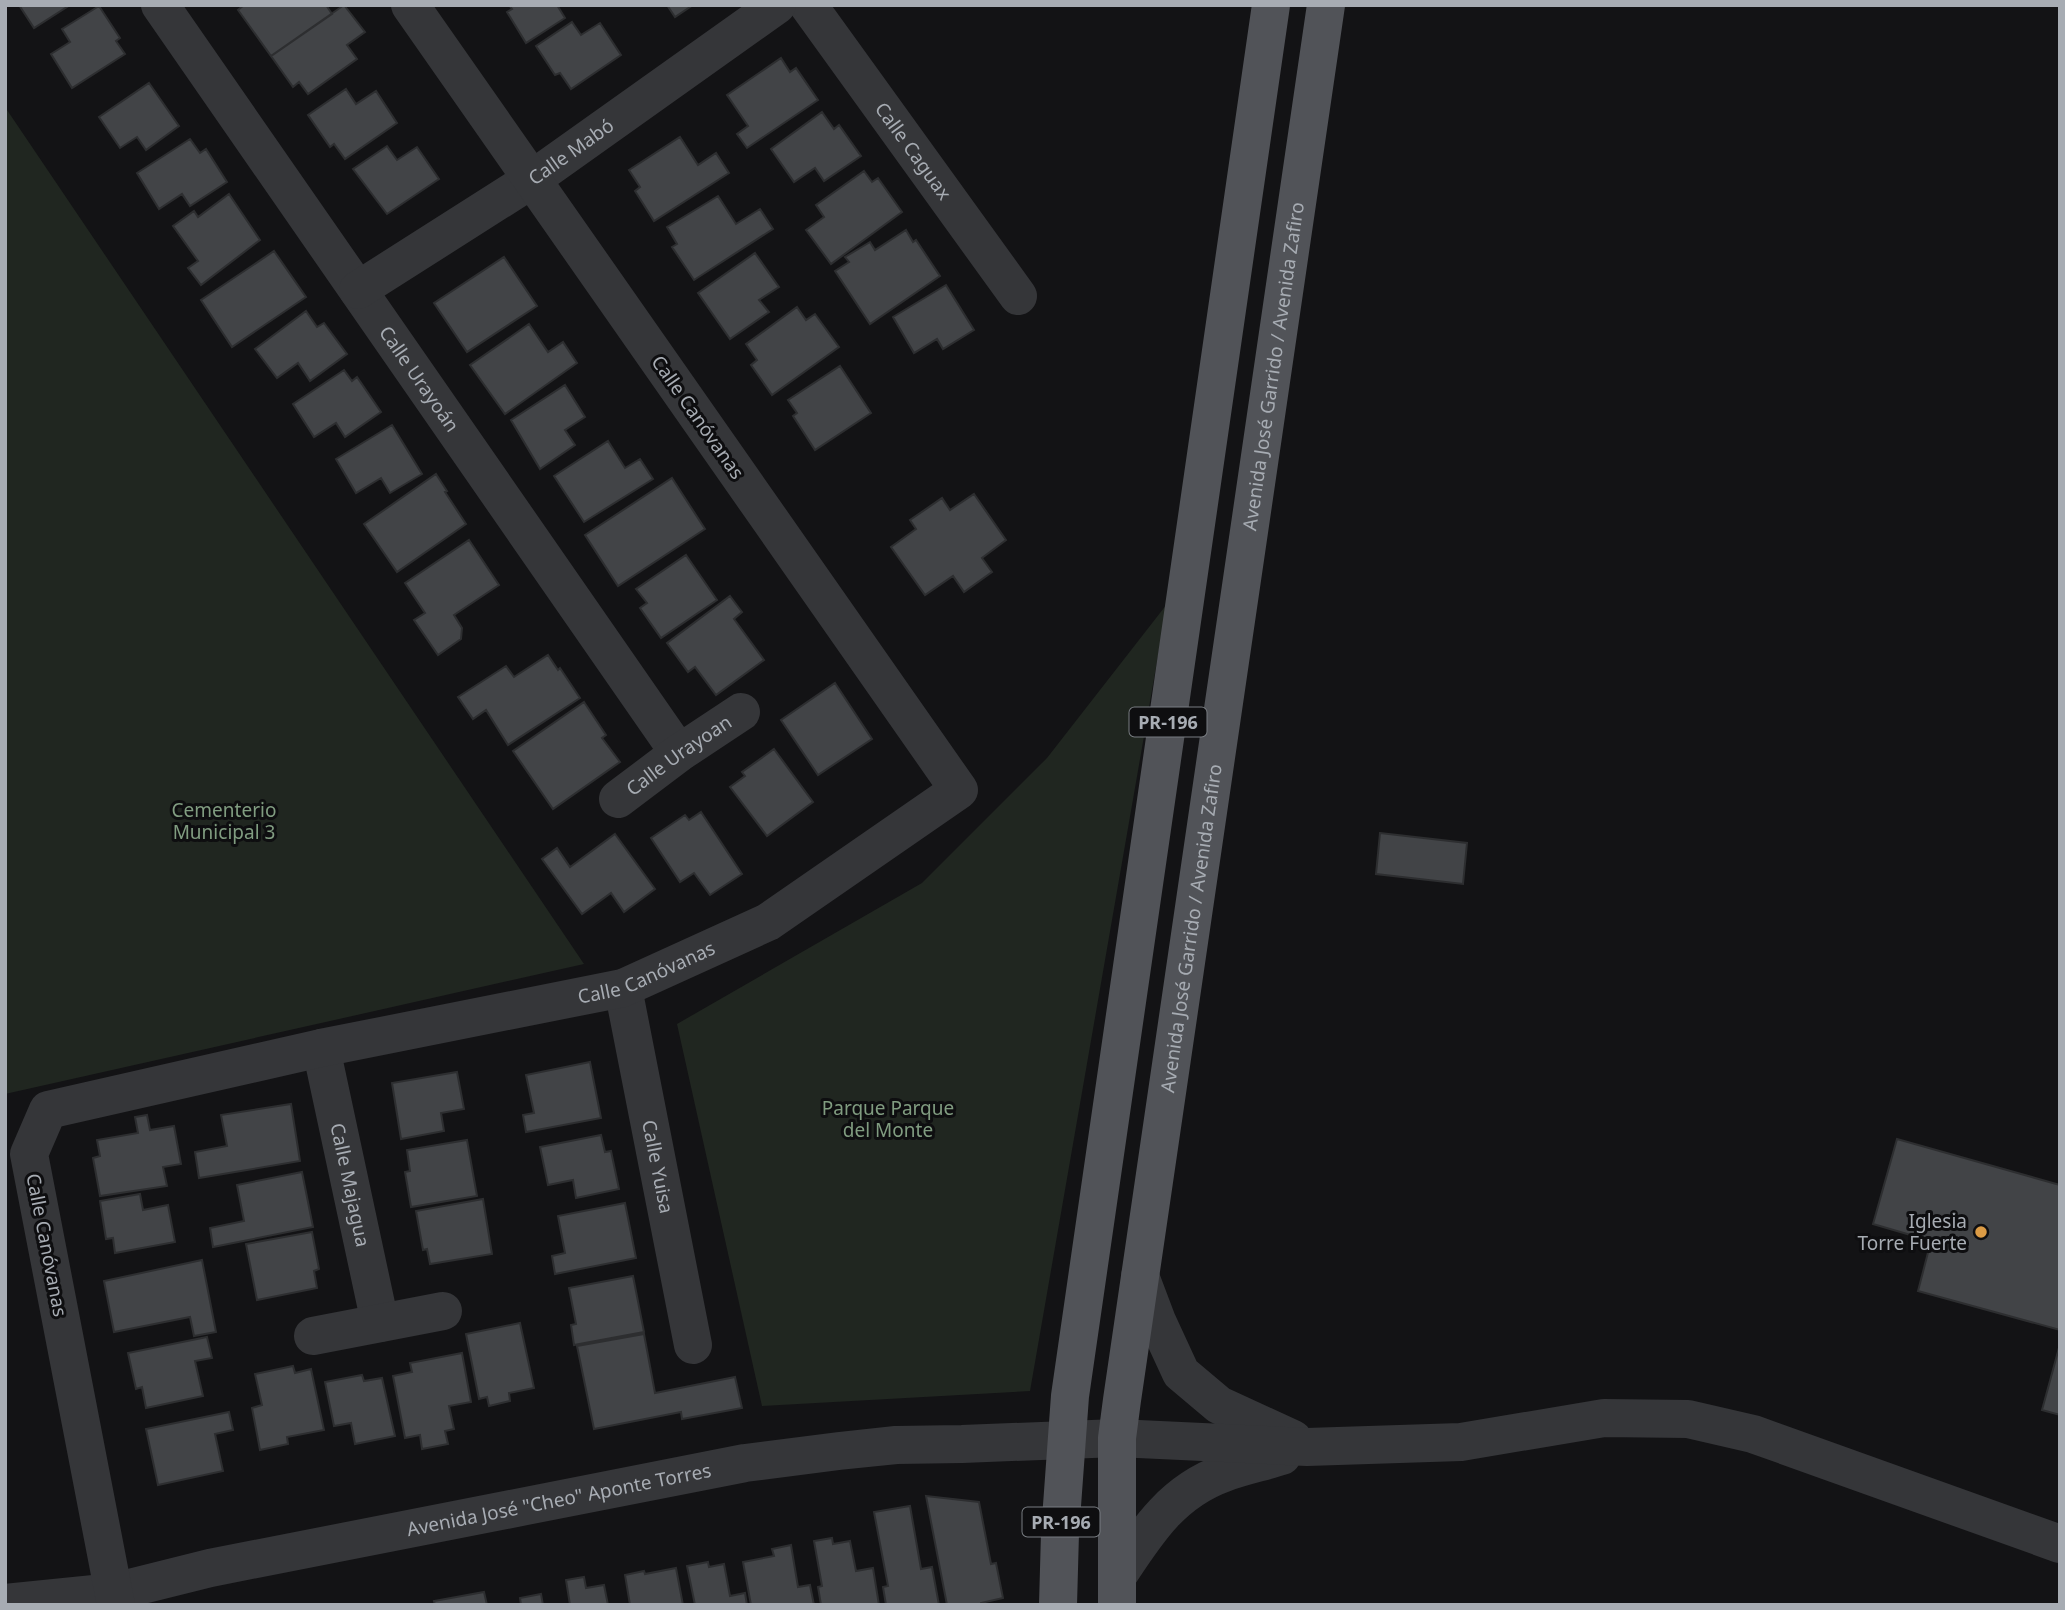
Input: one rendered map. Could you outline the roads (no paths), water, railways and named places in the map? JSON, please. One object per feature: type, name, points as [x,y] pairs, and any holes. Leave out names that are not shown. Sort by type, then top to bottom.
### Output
[{"type":"main road","name":"PR-196","points":[[1058,1605],[1066,1439],[1074,1369],[1271,5]]},
{"type":"main road","name":"Avenida José Garrido / Avenida Zafiro","points":[[1117,1591],[1117,1438],[1326,5]]},
{"type":"street","name":"Calle Urayoán","points":[[160,5],[679,753]]},
{"type":"street","points":[[410,5],[531,180]]},
{"type":"street","name":"Calle Mabó","points":[[358,290],[531,180],[777,5]]},
{"type":"street","name":"Calle Caguax","points":[[808,5],[1018,296]]},
{"type":"street","name":"Calle Canóvanas","points":[[115,1598],[29,1154],[48,1110],[321,1048],[623,988],[768,922],[959,790],[531,180]]},
{"type":"street","name":"Calle Urayoan","points":[[618,800],[679,753],[741,712]]},
{"type":"street","name":"Calle Yuisa","points":[[623,988],[694,1345]]},
{"type":"street","name":"Calle Majagua","points":[[321,1048],[380,1323]]},
{"type":"street","points":[[1140,1276],[1181,1373],[1219,1405],[1307,1447]]},
{"type":"street","points":[[313,1336],[443,1311]]},
{"type":"street","points":[[1117,1591],[1153,1523],[1184,1494],[1223,1473],[1307,1447],[1461,1442],[1604,1418],[1688,1419],[1753,1434],[2060,1544]]},
{"type":"street","name":"Avenida José \"Cheo\" Aponte Torres","points":[[5,1602],[115,1598],[209,1568],[746,1462],[896,1445],[1066,1439],[1117,1438],[1307,1447]]},
{"type":"place","name":"Iglesia Torre Fuerte","points":[[1981,1232]]},
{"type":"park label","name":"Cementerio Municipal 3","points":[[224,821]]},
{"type":"park label","name":"Parque Parque del Monte","points":[[888,1119]]}]
